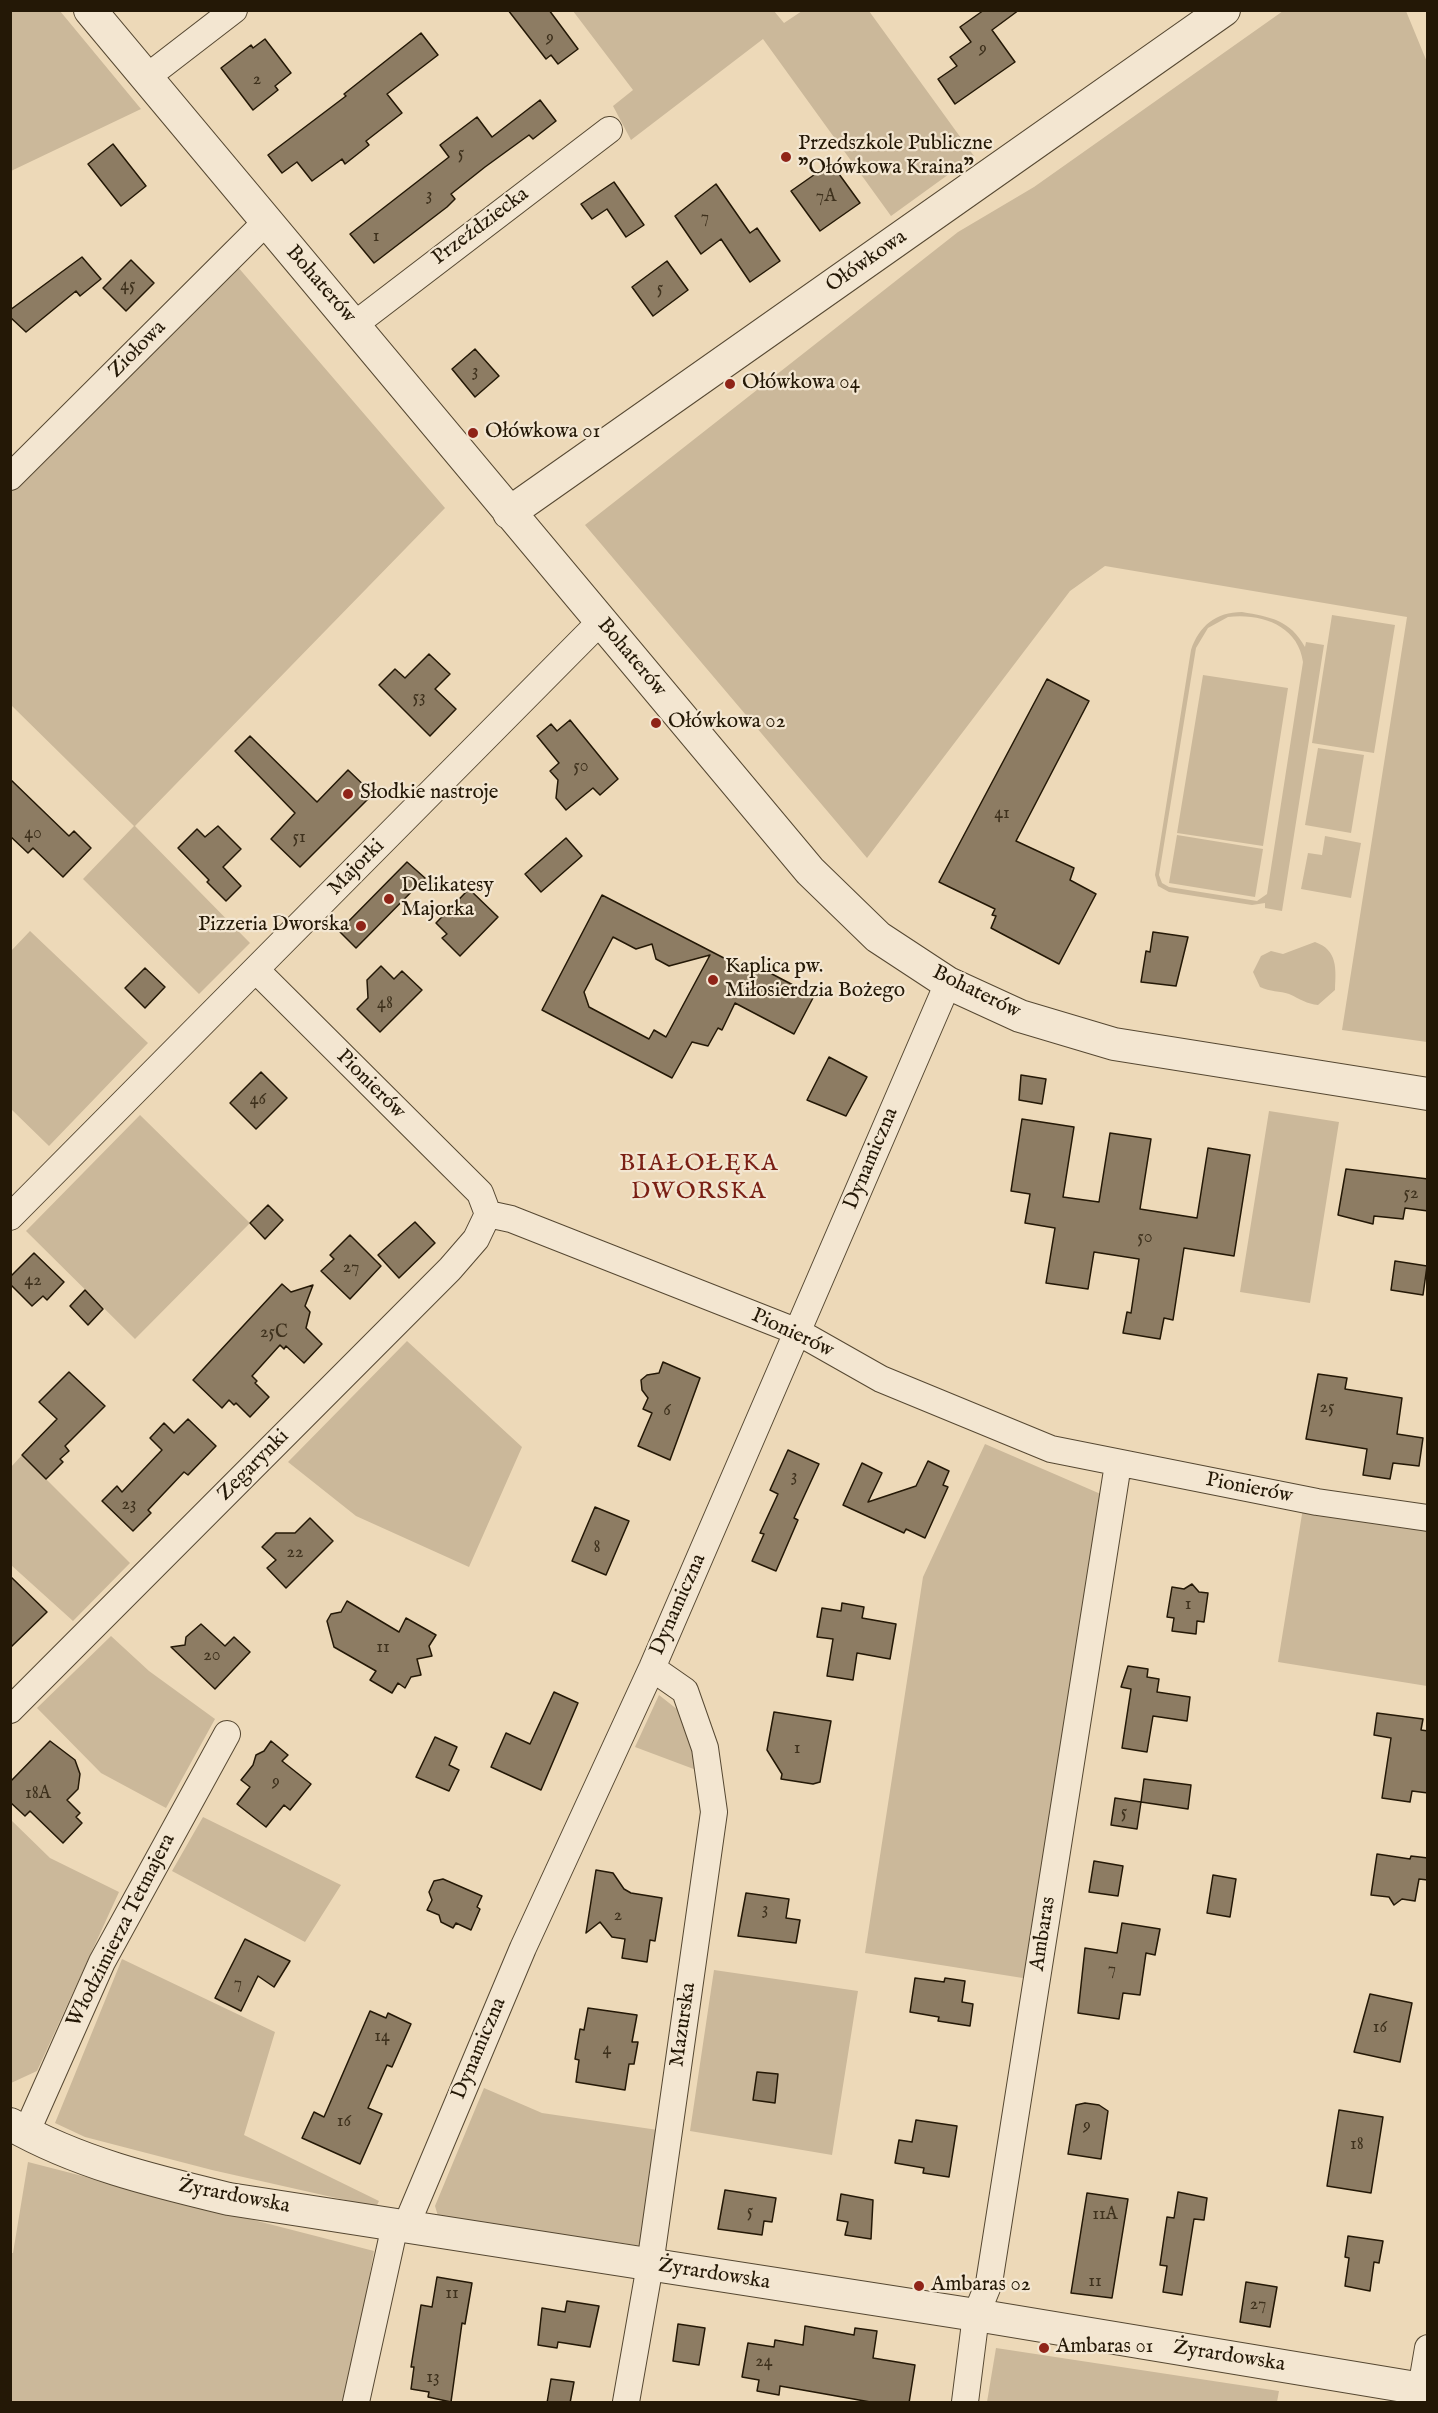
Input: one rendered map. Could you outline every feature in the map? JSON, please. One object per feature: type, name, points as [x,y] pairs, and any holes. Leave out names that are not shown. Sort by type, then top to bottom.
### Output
[{"type":"street","name":"Bohaterów","points":[[90,10],[810,871],[879,937],[948,983],[1020,1016],[1114,1044],[1428,1094]]},
{"type":"street","points":[[147,77],[234,10]]},
{"type":"street","name":"Ołówkowa","points":[[509,513],[1224,10]]},
{"type":"street","name":"Przeździecka","points":[[354,325],[609,130]]},
{"type":"street","name":"Ziołowa","points":[[10,477],[266,222]]},
{"type":"street","name":"Majorki","points":[[10,1217],[601,621]]},
{"type":"street","name":"Pionierów","points":[[256,970],[480,1193],[488,1214],[511,1219],[798,1332],[881,1379],[1051,1449],[1317,1502],[1428,1518]]},
{"type":"street","name":"Dynamiczna","points":[[356,2403],[400,2225],[523,1948],[652,1668],[948,983]]},
{"type":"street","name":"Zegarynki","points":[[10,1710],[450,1269],[476,1239],[488,1214]]},
{"type":"street","name":"Ambaras","points":[[965,2403],[976,2315],[989,2283],[1118,1464]]},
{"type":"street","name":"Mazurska","points":[[626,2403],[650,2265],[714,1812],[705,1749],[685,1690],[652,1668]]},
{"type":"street","name":"Włodzimierza Tetmajera","points":[[18,2128],[102,1962],[227,1734]]},
{"type":"street","name":"Żyrardowska","points":[[18,2128],[131,2176],[229,2199],[976,2315],[1425,2389]]},
{"type":"street","points":[[1425,2389],[1428,2348]]},
{"type":"shaded area","points":[[11,10],[60,11],[141,109],[11,171]]},
{"type":"shaded area","points":[[573,11],[774,11],[784,23],[802,11],[869,11],[974,156],[891,216],[763,39],[631,140],[613,106],[633,90]]},
{"type":"shaded area","points":[[1283,11],[1406,11],[1427,62],[1427,1042],[1342,1030],[1407,617],[1105,566],[1070,591],[867,858],[585,525],[958,232],[1034,187]]},
{"type":"shaded area","points":[[237,266],[445,508],[135,826],[250,943],[199,994],[83,879],[134,826],[11,705],[10,492]]},
{"type":"shaded area","points":[[1242,612],[1279,621],[1293,631],[1305,647],[1306,642],[1324,645],[1282,911],[1265,908],[1265,903],[1252,905],[1169,892],[1158,886],[1155,875],[1191,650],[1194,641],[1204,627],[1217,618]],"holes":[[[1241,616],[1265,620],[1286,631],[1294,639],[1303,662],[1267,894],[1257,901],[1169,887],[1162,883],[1159,875],[1196,648],[1208,628],[1228,617]]]},
{"type":"shaded area","points":[[1332,615],[1395,625],[1374,753],[1312,743]]},
{"type":"shaded area","points":[[1203,675],[1288,688],[1263,846],[1177,833]]},
{"type":"shaded area","points":[[1318,748],[1364,755],[1351,833],[1305,825]]},
{"type":"shaded area","points":[[1177,835],[1263,849],[1255,897],[1169,883]]},
{"type":"shaded area","points":[[1325,836],[1361,843],[1351,898],[1301,889],[1308,853],[1322,855]]},
{"type":"shaded area","points":[[30,931],[148,1043],[49,1146],[11,1109],[11,951]]},
{"type":"shaded area","points":[[1315,942],[1323,945],[1332,955],[1336,975],[1335,990],[1318,1005],[1289,994],[1260,987],[1253,972],[1261,956],[1271,951],[1283,954]]},
{"type":"shaded area","points":[[1269,1111],[1339,1122],[1310,1303],[1240,1292]]},
{"type":"shaded area","points":[[140,1115],[250,1223],[135,1339],[26,1231]]},
{"type":"shaded area","points":[[407,1341],[522,1447],[469,1567],[356,1516],[288,1462]]},
{"type":"shaded area","points":[[985,1444],[1103,1495],[1029,1979],[865,1953],[923,1577]]},
{"type":"shaded area","points":[[22,1455],[130,1563],[73,1621],[11,1565],[11,1467]]},
{"type":"shaded area","points":[[1303,1508],[1427,1528],[1427,1686],[1278,1662]]},
{"type":"shaded area","points":[[111,1636],[149,1671],[215,1719],[166,1808],[101,1773],[37,1708]]},
{"type":"shaded area","points":[[659,1695],[678,1710],[699,1771],[635,1747]]},
{"type":"shaded area","points":[[203,1817],[341,1885],[305,1942],[172,1871]]},
{"type":"shaded area","points":[[10,1819],[50,1858],[119,1892],[37,2071],[11,2083]]},
{"type":"shaded area","points":[[122,1959],[275,2032],[244,2135],[379,2201],[376,2207],[212,2170],[85,2137],[55,2123]]},
{"type":"shaded area","points":[[714,1970],[858,1991],[832,2155],[690,2131]]},
{"type":"shaded area","points":[[484,2088],[542,2113],[658,2130],[641,2246],[438,2216],[435,2206]]},
{"type":"shaded area","points":[[28,2162],[374,2251],[347,2402],[11,2402],[10,2253],[13,2253]]},
{"type":"shaded area","points":[[996,2348],[1279,2391],[1277,2402],[987,2402]]},
{"type":"building","points":[[508,10],[549,10],[578,49],[558,64],[551,55],[546,59]]},
{"type":"building","points":[[984,10],[1019,10],[992,30],[1015,62],[955,104],[938,79],[957,66],[950,57],[971,42],[960,27]]},
{"type":"building","points":[[421,33],[438,55],[387,94],[402,113],[366,141],[369,145],[345,164],[342,159],[312,181],[297,162],[282,173],[268,155],[346,96],[344,94]]},
{"type":"building","points":[[265,39],[291,73],[275,86],[278,90],[253,110],[221,68],[251,45],[253,48]]},
{"type":"building","points":[[540,100],[556,121],[533,139],[529,135],[485,167],[451,194],[455,199],[447,207],[374,263],[350,234],[449,157],[440,145],[477,117],[492,137]]},
{"type":"building","points":[[113,144],[146,186],[121,206],[88,164]]},
{"type":"building","name":"Przedszkole Publiczne \"Ołówkowa Kraina\"","points":[[831,163],[860,203],[820,231],[791,191]]},
{"type":"building","points":[[614,182],[644,225],[626,237],[607,209],[592,219],[581,204]]},
{"type":"building","points":[[716,184],[750,233],[757,228],[780,261],[750,282],[721,239],[701,254],[675,216]]},
{"type":"building","points":[[82,257],[101,279],[80,296],[76,291],[26,332],[10,317],[10,310]]},
{"type":"building","points":[[131,260],[154,283],[126,311],[103,288]]},
{"type":"building","points":[[667,261],[688,290],[653,316],[632,287]]},
{"type":"building","points":[[475,349],[499,376],[475,397],[452,369]]},
{"type":"building","points":[[429,654],[450,674],[435,689],[456,709],[430,736],[379,685],[395,669],[405,678]]},
{"type":"building","points":[[1047,679],[1089,701],[1016,841],[1074,868],[1070,880],[1096,894],[1059,964],[991,928],[996,916],[992,915],[995,909],[939,882]]},
{"type":"building","points":[[570,720],[618,779],[600,795],[593,788],[566,810],[556,798],[558,780],[550,771],[559,763],[537,736],[551,724],[557,731]]},
{"type":"building","points":[[250,736],[317,802],[348,770],[373,794],[300,867],[271,839],[295,813],[235,751]]},
{"type":"building","points":[[10,779],[69,836],[74,831],[91,848],[63,877],[33,848],[28,853],[10,836]]},
{"type":"building","points":[[218,826],[241,849],[223,867],[241,886],[226,901],[178,848],[197,829],[205,837]]},
{"type":"building","points":[[566,838],[582,856],[541,892],[525,874]]},
{"type":"building","points":[[407,862],[425,878],[356,948],[339,931]]},
{"type":"building","points":[[469,889],[498,917],[460,956],[442,938],[447,934],[436,923]]},
{"type":"building","points":[[602,895],[749,971],[753,964],[814,996],[794,1034],[735,1003],[722,1030],[718,1028],[708,1046],[692,1042],[672,1078],[542,1010]],"holes":[[[613,937],[636,949],[652,944],[656,959],[669,966],[710,955],[666,1037],[654,1030],[649,1039],[589,1007],[584,992]]]},
{"type":"building","points":[[1153,932],[1188,937],[1176,986],[1141,982],[1146,951],[1150,952]]},
{"type":"building","points":[[381,966],[394,979],[402,971],[422,990],[380,1032],[357,1009],[368,998],[367,980]]},
{"type":"building","points":[[145,968],[165,987],[145,1008],[125,988]]},
{"type":"building","points":[[829,1057],[867,1077],[846,1116],[807,1100]]},
{"type":"building","points":[[261,1072],[287,1098],[256,1129],[230,1103]]},
{"type":"building","points":[[1021,1075],[1046,1079],[1042,1104],[1019,1100]]},
{"type":"building","points":[[1022,1119],[1074,1127],[1063,1197],[1099,1202],[1110,1133],[1151,1139],[1140,1209],[1197,1218],[1208,1148],[1250,1155],[1234,1256],[1184,1248],[1173,1320],[1164,1318],[1160,1339],[1123,1333],[1127,1312],[1131,1313],[1139,1259],[1094,1252],[1088,1289],[1046,1283],[1055,1228],[1025,1223],[1030,1194],[1011,1191]]},
{"type":"building","points":[[1346,1169],[1428,1179],[1428,1211],[1405,1208],[1403,1219],[1374,1216],[1373,1224],[1338,1215]]},
{"type":"building","points":[[268,1205],[283,1220],[265,1239],[250,1223]]},
{"type":"building","points":[[415,1222],[435,1243],[399,1278],[378,1255]]},
{"type":"building","points":[[350,1235],[381,1266],[350,1299],[321,1271],[334,1259],[330,1255]]},
{"type":"building","points":[[34,1253],[64,1282],[47,1300],[43,1296],[32,1306],[10,1284],[10,1277]]},
{"type":"building","points":[[1395,1261],[1427,1266],[1423,1295],[1391,1290]]},
{"type":"building","points":[[282,1284],[291,1292],[313,1285],[305,1306],[310,1312],[306,1328],[322,1344],[304,1363],[286,1346],[284,1349],[280,1345],[252,1376],[257,1381],[255,1383],[269,1397],[250,1417],[236,1403],[234,1405],[229,1400],[222,1408],[193,1380]]},
{"type":"building","points":[[85,1290],[103,1309],[88,1325],[70,1306]]},
{"type":"building","points":[[663,1362],[700,1378],[670,1460],[638,1446],[652,1413],[643,1409],[648,1398],[642,1390],[641,1380],[647,1375],[659,1373]]},
{"type":"building","points":[[69,1372],[105,1406],[65,1446],[69,1451],[60,1459],[63,1462],[46,1479],[22,1455],[57,1419],[39,1402]]},
{"type":"building","points":[[1318,1374],[1347,1378],[1345,1389],[1402,1398],[1397,1434],[1423,1438],[1419,1466],[1393,1463],[1390,1479],[1363,1475],[1367,1449],[1306,1439]]},
{"type":"building","points":[[188,1419],[216,1446],[188,1475],[184,1472],[148,1510],[151,1513],[133,1531],[102,1501],[117,1486],[122,1492],[162,1450],[150,1438],[164,1423],[174,1433]]},
{"type":"building","points":[[788,1450],[819,1464],[794,1518],[798,1520],[776,1571],[752,1561],[764,1534],[760,1533],[778,1494],[770,1490]]},
{"type":"building","points":[[928,1461],[949,1471],[943,1485],[948,1487],[925,1538],[906,1529],[904,1533],[843,1505],[862,1463],[882,1473],[868,1502],[916,1486]]},
{"type":"building","points":[[595,1507],[629,1521],[606,1575],[572,1561]]},
{"type":"building","points":[[310,1518],[333,1541],[286,1588],[267,1568],[276,1560],[262,1547],[276,1533],[295,1533]]},
{"type":"building","points":[[10,1576],[47,1612],[10,1648]]},
{"type":"building","points":[[1192,1584],[1199,1592],[1208,1593],[1204,1622],[1197,1621],[1196,1634],[1172,1631],[1174,1618],[1167,1617],[1172,1587],[1184,1589]]},
{"type":"building","points":[[347,1601],[399,1632],[406,1618],[436,1635],[429,1646],[432,1656],[417,1659],[421,1675],[411,1677],[405,1688],[398,1683],[392,1693],[370,1680],[376,1671],[334,1647],[327,1621],[331,1614],[341,1612]]},
{"type":"building","points":[[842,1603],[864,1607],[862,1618],[896,1624],[890,1659],[857,1653],[853,1680],[827,1676],[833,1639],[817,1637],[822,1608],[841,1611]]},
{"type":"building","points":[[201,1624],[225,1646],[234,1637],[250,1652],[215,1689],[171,1647],[185,1645],[186,1637]]},
{"type":"building","points":[[1128,1666],[1148,1669],[1147,1677],[1159,1679],[1157,1692],[1190,1697],[1187,1721],[1153,1716],[1147,1752],[1122,1748],[1131,1689],[1121,1687]]},
{"type":"building","points":[[554,1692],[578,1703],[541,1790],[491,1767],[506,1733],[530,1744]]},
{"type":"building","points":[[774,1712],[831,1721],[820,1782],[813,1784],[781,1779],[782,1774],[767,1750]]},
{"type":"building","points":[[1377,1713],[1423,1719],[1421,1730],[1428,1731],[1428,1793],[1412,1791],[1410,1802],[1382,1798],[1391,1738],[1374,1735]]},
{"type":"building","points":[[435,1737],[457,1747],[449,1765],[459,1770],[449,1791],[416,1777]]},
{"type":"building","points":[[50,1741],[75,1760],[80,1774],[78,1789],[67,1800],[80,1813],[76,1817],[82,1823],[63,1843],[30,1811],[25,1816],[10,1802],[10,1782]]},
{"type":"building","points":[[271,1741],[288,1755],[282,1761],[311,1784],[290,1810],[284,1805],[266,1827],[237,1804],[250,1787],[241,1780],[253,1765],[256,1755],[264,1751]]},
{"type":"building","points":[[1144,1779],[1191,1785],[1188,1809],[1141,1802]]},
{"type":"building","points":[[1115,1798],[1141,1802],[1137,1829],[1111,1825]]},
{"type":"building","points":[[1377,1854],[1410,1859],[1411,1856],[1428,1858],[1428,1880],[1419,1879],[1415,1901],[1402,1899],[1394,1905],[1389,1897],[1371,1895]]},
{"type":"building","points":[[1094,1861],[1123,1866],[1118,1896],[1089,1892]]},
{"type":"building","points":[[596,1870],[613,1873],[624,1889],[631,1893],[662,1898],[655,1941],[650,1940],[647,1962],[622,1958],[625,1939],[612,1937],[600,1922],[586,1933]]},
{"type":"building","points":[[1213,1875],[1236,1879],[1230,1917],[1207,1913]]},
{"type":"building","points":[[443,1879],[482,1896],[477,1907],[480,1909],[471,1930],[456,1923],[453,1928],[441,1922],[439,1915],[427,1910],[432,1900],[429,1892],[434,1881]]},
{"type":"building","points":[[746,1893],[789,1899],[786,1918],[800,1920],[796,1943],[738,1936]]},
{"type":"building","points":[[1122,1923],[1160,1929],[1155,1955],[1146,1953],[1140,1995],[1123,1993],[1119,2019],[1078,2013],[1085,1948],[1117,1953]]},
{"type":"building","points":[[245,1939],[290,1961],[274,1987],[258,1976],[241,2011],[215,1998]]},
{"type":"building","points":[[915,1978],[944,1982],[945,1978],[965,1981],[962,2002],[973,2004],[970,2026],[938,2021],[939,2017],[910,2012]]},
{"type":"building","points":[[1370,1994],[1412,2003],[1400,2062],[1354,2052]]},
{"type":"building","points":[[588,2008],[637,2015],[632,2042],[638,2042],[634,2064],[629,2064],[625,2090],[576,2082],[579,2060],[575,2059],[580,2029],[584,2030]]},
{"type":"building","points":[[370,2011],[386,2018],[388,2013],[411,2024],[392,2067],[387,2065],[368,2108],[382,2114],[360,2164],[302,2138],[314,2112],[324,2117]]},
{"type":"building","points":[[757,2072],[778,2074],[775,2103],[753,2100]]},
{"type":"building","points":[[1085,2103],[1099,2105],[1108,2111],[1101,2159],[1068,2154],[1076,2105]]},
{"type":"building","points":[[1339,2110],[1383,2117],[1371,2193],[1327,2186]]},
{"type":"building","points":[[916,2120],[957,2126],[949,2177],[923,2173],[924,2168],[895,2163],[899,2140],[912,2142]]},
{"type":"building","points":[[725,2190],[776,2198],[772,2222],[764,2221],[762,2235],[718,2229]]},
{"type":"building","points":[[1178,2192],[1207,2198],[1204,2220],[1194,2219],[1182,2295],[1163,2292],[1167,2266],[1160,2265],[1167,2217],[1174,2218]]},
{"type":"building","points":[[1087,2193],[1128,2199],[1112,2298],[1071,2293]]},
{"type":"building","points":[[841,2194],[873,2200],[871,2239],[845,2235],[848,2222],[837,2220]]},
{"type":"building","points":[[1348,2236],[1383,2241],[1379,2263],[1374,2262],[1370,2291],[1345,2286],[1349,2258],[1345,2257]]},
{"type":"building","points":[[437,2277],[472,2283],[465,2324],[462,2323],[451,2402],[428,2397],[429,2392],[411,2389],[414,2367],[411,2367],[421,2305],[432,2307]]},
{"type":"building","points":[[1246,2282],[1277,2287],[1270,2327],[1240,2322]]},
{"type":"building","points":[[567,2301],[599,2306],[590,2347],[558,2342],[557,2348],[538,2345],[542,2308],[565,2312]]},
{"type":"building","points":[[678,2324],[705,2328],[699,2365],[673,2361]]},
{"type":"building","points":[[805,2326],[854,2335],[855,2328],[877,2331],[873,2358],[915,2365],[909,2403],[876,2403],[780,2386],[779,2395],[757,2391],[759,2380],[742,2377],[748,2343],[774,2347],[775,2340],[803,2345]]},
{"type":"building","points":[[551,2379],[574,2382],[570,2403],[547,2403]]},
{"type":"place","name":"Przedszkole Publiczne \"Ołówkowa Kraina\"","points":[[786,157]]},
{"type":"place","name":"Ołówkowa 04","points":[[730,384]]},
{"type":"place","name":"Ołówkowa 01","points":[[473,433]]},
{"type":"place","name":"Ołówkowa 02","points":[[656,723]]},
{"type":"place","name":"Słodkie nastroje","points":[[348,794]]},
{"type":"place","name":"Delikatesy Majorka","points":[[389,899]]},
{"type":"place","name":"Pizzeria Dworska","points":[[361,926]]},
{"type":"place","name":"Kaplica pw. Miłosierdzia Bożego","points":[[713,980]]},
{"type":"place","name":"Ambaras 02","points":[[919,2286]]},
{"type":"place","name":"Ambaras 01","points":[[1044,2348]]},
{"type":"district","name":"BIAŁOŁĘKA DWORSKA","points":[[699,1179]]}]
